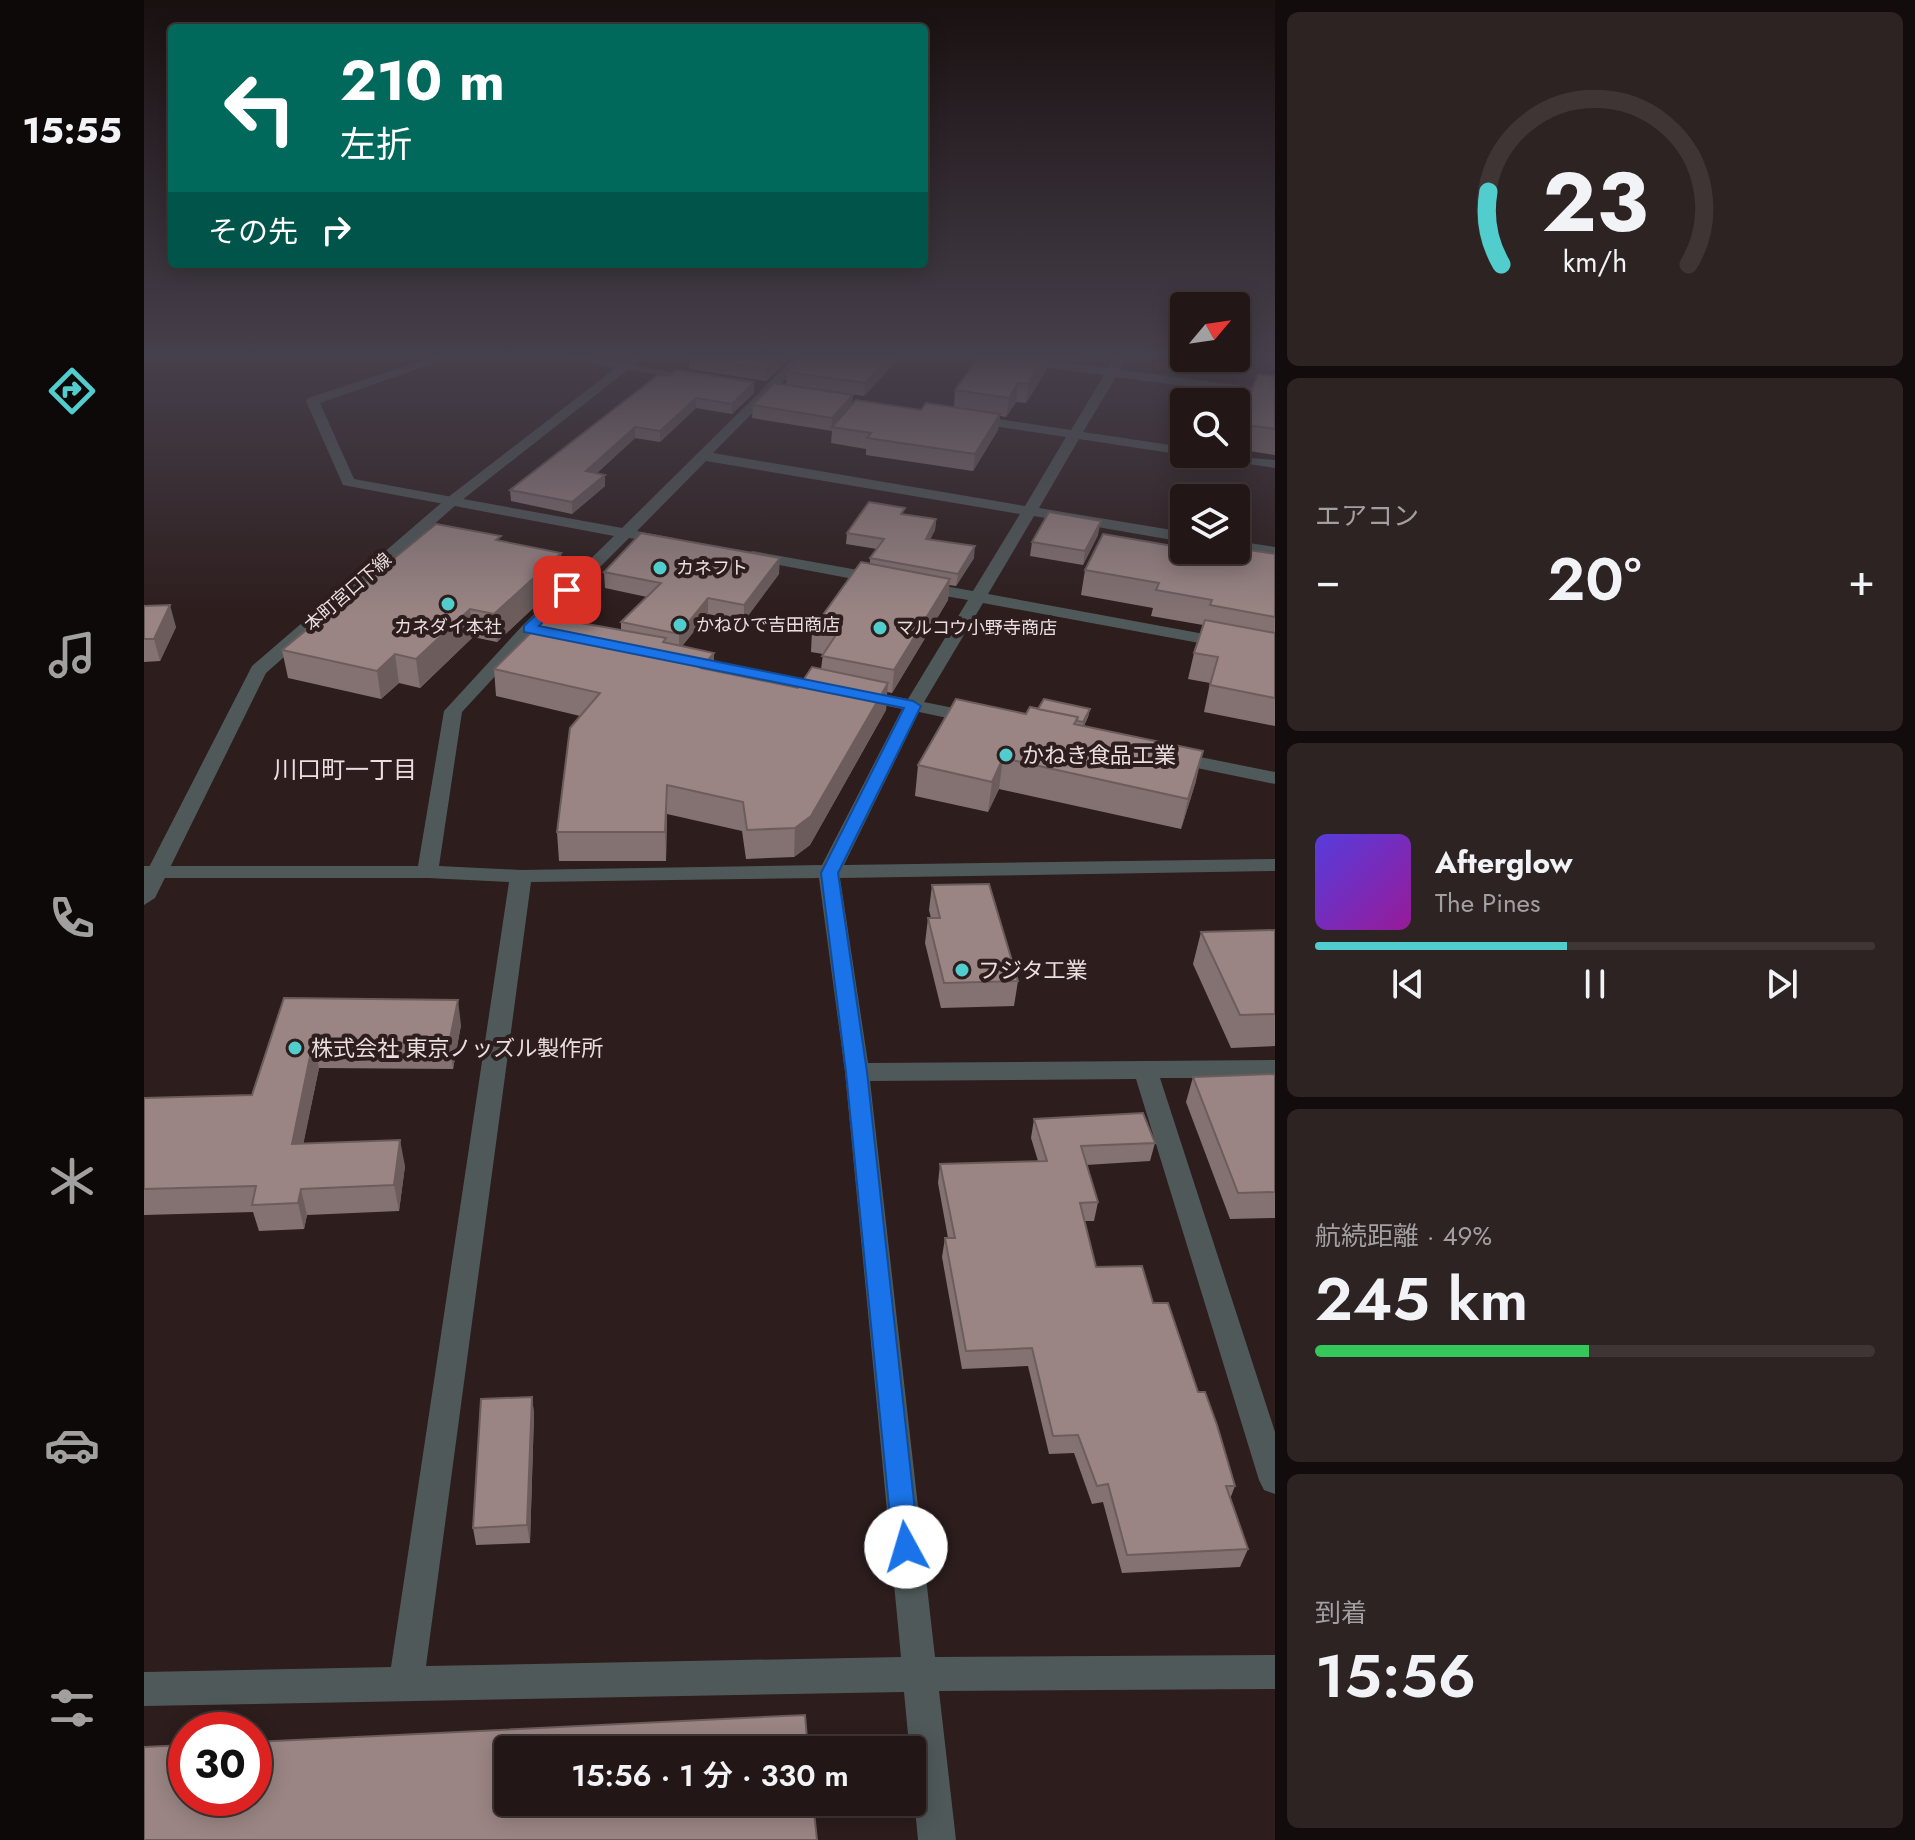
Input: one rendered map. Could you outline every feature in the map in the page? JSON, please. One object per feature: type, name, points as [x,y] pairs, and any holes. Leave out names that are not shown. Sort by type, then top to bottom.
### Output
[{"type":"street","points":[[331,443],[348,482],[686,544]]},
{"type":"street","name":"本町宮口下線","points":[[144,898],[149,872],[258,670],[452,501],[527,443]]},
{"type":"street","points":[[428,872],[453,711],[529,629],[716,443]]},
{"type":"street","points":[[937,1840],[857,1072],[829,873],[913,706],[1071,443]]},
{"type":"street","points":[[1129,443],[1170,449]]},
{"type":"street","points":[[703,456],[1170,535]]},
{"type":"street","points":[[1250,460],[1275,464]]},
{"type":"street","points":[[1250,548],[1275,552]]},
{"type":"street","points":[[733,552],[1275,652]]},
{"type":"street","points":[[529,629],[590,641]]},
{"type":"street","points":[[667,656],[989,721]]},
{"type":"street","points":[[1154,754],[1275,778]]},
{"type":"street","points":[[149,872],[428,872],[521,876],[1275,865]]},
{"type":"street","points":[[406,1686],[521,876]]},
{"type":"street","points":[[857,1072],[1275,1069]]},
{"type":"street","points":[[1146,1072],[1275,1480]]},
{"type":"street","points":[[144,1689],[919,1674],[1275,1672]]},
{"type":"building","points":[[571,443],[617,443],[586,471],[605,475],[572,502],[510,490]]},
{"type":"building","points":[[900,443],[982,443],[975,454]]},
{"type":"building","points":[[869,502],[905,508],[901,514],[936,519],[926,539],[975,546],[958,574],[870,558],[884,539],[847,533]]},
{"type":"building","points":[[1049,512],[1101,521],[1085,551],[1032,542]]},
{"type":"building","points":[[436,524],[501,536],[496,540],[561,553],[494,614],[470,609],[416,659],[395,654],[377,671],[282,650]]},
{"type":"building","points":[[641,533],[780,558],[744,605],[708,598],[679,634],[621,622],[661,583],[604,572]]},
{"type":"building","points":[[1103,534],[1170,545],[1170,564],[1250,564],[1250,550],[1275,554],[1275,617],[1210,605],[1212,600],[1156,590],[1159,583],[1085,570]]},
{"type":"building","name":"マルコウ小野寺商店","points":[[861,562],[950,579],[894,670],[822,656],[836,635],[812,630]]},
{"type":"building","points":[[170,605],[154,639],[144,639],[144,606]]},
{"type":"building","points":[[547,617],[666,638],[663,642],[714,653],[701,668],[798,688],[812,667],[888,683],[811,816],[795,828],[747,830],[743,802],[667,785],[665,832],[557,832],[570,728],[600,693],[494,669]]},
{"type":"building","points":[[1205,620],[1275,633],[1275,698],[1210,685],[1218,657],[1194,653]]},
{"type":"building","points":[[956,699],[1026,714],[1030,707],[1078,717],[1074,724],[1203,751],[1188,799],[1003,758],[992,782],[918,765]]},
{"type":"building","points":[[1044,699],[1090,709],[1083,722],[1077,721],[1078,717],[1038,709]]},
{"type":"building","points":[[989,884],[1018,981],[944,983],[928,918],[940,918],[932,885]]},
{"type":"building","points":[[1275,930],[1275,1014],[1240,1015],[1201,932]]},
{"type":"building","points":[[284,998],[458,1000],[449,1043],[313,1042],[292,1144],[400,1140],[394,1185],[301,1189],[298,1203],[252,1205],[256,1186],[144,1189],[144,1098],[252,1095]]},
{"type":"building","points":[[1275,1074],[1275,1192],[1238,1193],[1193,1077]]},
{"type":"building","points":[[1143,1113],[1155,1143],[1081,1146],[1098,1202],[1080,1203],[1096,1267],[1142,1266],[1153,1303],[1168,1303],[1198,1392],[1205,1392],[1217,1425],[1235,1486],[1226,1486],[1248,1549],[1127,1555],[1108,1484],[1097,1486],[1078,1435],[1053,1436],[1032,1348],[966,1351],[945,1238],[955,1238],[940,1164],[1047,1161],[1034,1119]]},
{"type":"building","points":[[532,1397],[527,1525],[473,1528],[481,1399]]},
{"type":"building","points":[[805,1715],[807,1736],[494,1736],[494,1816],[814,1816],[817,1840],[144,1840],[144,1747],[168,1746],[168,1816],[272,1816],[272,1741]]},
{"type":"place","name":"カネフト","points":[[660,568]]},
{"type":"place","name":"カネダイ本社","points":[[448,604]]},
{"type":"place","name":"かねひで吉田商店","points":[[680,625]]},
{"type":"place","name":"マルコウ小野寺商店","points":[[880,628]]},
{"type":"place","name":"かねき食品工業","points":[[1006,755]]},
{"type":"place","name":"フジタ工業","points":[[962,970]]},
{"type":"place","name":"株式会社 東京ノッズル製作所","points":[[295,1048]]},
{"type":"district","name":"川口町一丁目","points":[[345,770]]},
{"type":"route","points":[[567,590],[529,629],[913,706],[829,873],[857,1072],[906,1547]]}]
